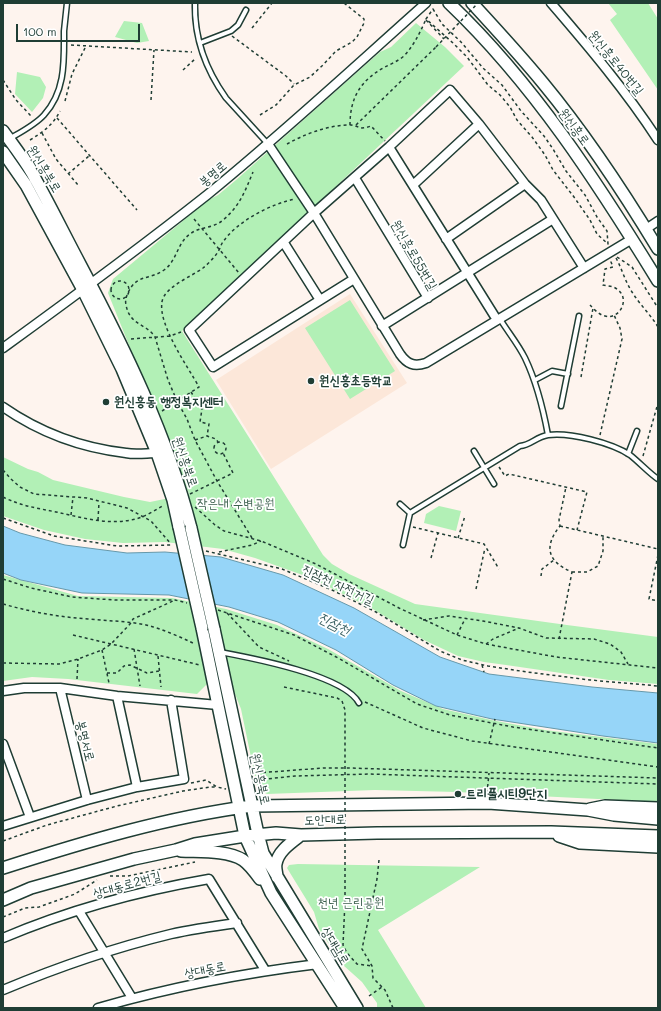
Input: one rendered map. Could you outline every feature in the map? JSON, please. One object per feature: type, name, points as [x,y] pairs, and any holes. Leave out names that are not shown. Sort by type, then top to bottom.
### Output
[{"type":"street","name":"봉명로","points":[[3,348],[87,287],[207,195],[268,144],[426,3]]},
{"type":"street","name":"원신흥로","points":[[449,3],[527,87],[580,159],[658,281]]},
{"type":"street","name":"원신흥로","points":[[472,3],[522,58],[590,144],[619,185],[658,249]]},
{"type":"street","name":"원신흥로40번길","points":[[551,3],[594,54],[633,104],[658,140]]},
{"type":"street","points":[[354,279],[213,367],[189,330],[284,243],[314,213],[390,147],[450,90],[479,124],[525,184],[541,200],[584,268]]},
{"type":"street","points":[[413,185],[479,124]]},
{"type":"street","name":"원신흥북로","points":[[6,135],[32,172],[87,287],[157,453],[173,500],[179,527],[208,628],[218,651],[258,834]]},
{"type":"street","points":[[268,144],[314,213],[405,362],[413,365],[420,365],[426,362],[632,239]]},
{"type":"street","points":[[390,147],[467,273],[498,319]]},
{"type":"street","name":"원신흥북로","points":[[3,152],[26,185],[132,365],[167,449],[183,497],[191,528],[208,628],[218,705],[238,808],[245,836]]},
{"type":"street","name":"원신흥로55번길","points":[[355,178],[428,298],[382,326]]},
{"type":"street","points":[[446,239],[525,184]]},
{"type":"street","points":[[428,298],[553,219]]},
{"type":"street","points":[[646,229],[658,221]]},
{"type":"street","points":[[284,243],[320,300]]},
{"type":"street","points":[[3,407],[17,417],[51,434],[84,445],[127,454],[157,453]]},
{"type":"street","points":[[3,692],[24,688],[60,688],[117,696],[218,705]]},
{"type":"street","name":"봉명서로","points":[[60,688],[87,800]]},
{"type":"street","points":[[117,696],[137,787]]},
{"type":"street","points":[[3,826],[87,800],[137,787],[186,781],[171,700]]},
{"type":"street","points":[[3,744],[30,817]]},
{"type":"street","name":"도안대로","points":[[3,868],[119,833],[193,816],[252,806],[488,803],[588,810],[614,815],[658,819]]},
{"type":"street","points":[[588,810],[605,806],[658,808]]},
{"type":"street","points":[[551,832],[580,844],[658,846]]},
{"type":"street","name":"도안대로","points":[[3,900],[31,888],[76,874],[195,844],[258,834],[276,833],[301,835],[551,832],[658,836]]},
{"type":"street","name":"상대남로","points":[[258,834],[263,853],[357,1008]]},
{"type":"street","points":[[277,877],[276,864],[279,855],[301,835]]},
{"type":"street","name":"상대남로","points":[[245,836],[271,893],[345,1008]]},
{"type":"street","points":[[176,850],[221,853],[242,860],[251,868],[271,893]]},
{"type":"street","name":"상대동로2번길","points":[[3,938],[48,921],[119,898],[178,884],[209,879],[265,970]]},
{"type":"street","points":[[79,911],[132,998]]},
{"type":"street","points":[[3,990],[74,962],[105,952],[172,934],[237,923]]},
{"type":"street","name":"상대동로","points":[[98,1008],[132,998],[207,981],[265,970],[318,964]]},
{"type":"lane","points":[[6,135],[32,125],[52,106],[58,93],[62,78],[64,60],[64,29],[67,3]]},
{"type":"lane","points":[[195,3],[195,17],[204,59],[220,90],[268,144]]},
{"type":"lane","points":[[200,43],[231,31],[238,25],[246,10]]},
{"type":"lane","points":[[561,406],[579,316]]},
{"type":"lane","points":[[498,319],[524,356],[535,380],[543,408],[548,435]]},
{"type":"lane","points":[[535,380],[552,372],[559,371],[568,374]]},
{"type":"lane","points":[[628,454],[637,431]]},
{"type":"lane","points":[[402,545],[410,513],[520,446],[528,445],[534,439],[548,435],[568,436],[614,446],[628,454],[658,479]]},
{"type":"lane","points":[[474,451],[494,484]]},
{"type":"lane","points":[[400,504],[410,513]]},
{"type":"lane","points":[[218,651],[238,654],[280,665],[330,682],[346,689],[356,698],[359,703]]},
{"type":"path","points":[[252,28],[272,3]]},
{"type":"path","points":[[260,115],[276,105],[294,84],[310,77],[323,66],[336,51],[352,42],[357,37],[364,23],[364,19],[344,3]]},
{"type":"path","points":[[356,125],[444,39],[478,3]]},
{"type":"path","points":[[350,125],[350,115],[354,98],[361,86],[384,68],[402,57],[416,42],[426,20],[433,9],[442,24],[461,42],[482,68],[502,85],[521,111],[544,136],[566,171],[585,195],[597,217],[607,231],[608,244],[597,234],[590,220],[553,170],[532,136],[517,120],[510,107],[500,95],[488,85],[467,57],[453,42],[426,20]]},
{"type":"path","points":[[426,20],[444,39]]},
{"type":"path","points":[[232,36],[286,76],[294,84]]},
{"type":"path","points":[[71,45],[192,52]]},
{"type":"path","points":[[65,101],[72,74],[86,46]]},
{"type":"path","points":[[151,100],[154,50]]},
{"type":"path","points":[[183,70],[195,59]]},
{"type":"path","points":[[3,80],[16,100],[32,117]]},
{"type":"path","points":[[30,140],[42,133],[56,118],[60,111]]},
{"type":"path","points":[[56,118],[137,210]]},
{"type":"path","points":[[287,144],[318,131],[356,125],[361,128],[371,126],[384,138],[390,147]]},
{"type":"path","points":[[42,133],[56,159],[78,185]]},
{"type":"path","points":[[68,174],[90,156]]},
{"type":"path","points":[[161,412],[199,387],[170,336],[161,311],[164,296],[169,290],[204,266],[219,250],[222,243],[229,235],[239,226],[256,214],[285,201],[295,199]]},
{"type":"path","points":[[194,219],[244,279]]},
{"type":"path","points":[[616,256],[632,267],[658,308]]},
{"type":"path","points":[[590,305],[599,314],[604,316],[614,316],[622,308],[623,298],[618,290],[603,285],[606,269],[613,267],[611,262],[616,256]]},
{"type":"path","points":[[616,256],[625,281],[658,328]]},
{"type":"path","points":[[118,282],[122,282],[128,286],[128,294],[122,298],[118,298],[112,294],[112,286],[118,282]]},
{"type":"path","points":[[581,377],[593,308]]},
{"type":"path","points":[[600,435],[622,340],[620,328],[614,316]]},
{"type":"path","points":[[132,339],[170,336],[189,330]]},
{"type":"path","points":[[191,392],[202,409],[200,422],[209,424],[207,436]]},
{"type":"path","points":[[642,456],[658,403]]},
{"type":"path","points":[[195,440],[207,436],[216,439],[218,442],[221,442],[226,446],[223,453]]},
{"type":"path","points":[[218,442],[214,447],[215,451],[218,454],[223,453]]},
{"type":"path","points":[[190,494],[233,473],[223,453]]},
{"type":"path","points":[[499,466],[505,476],[509,474],[587,492],[576,530]]},
{"type":"path","points":[[3,470],[20,486],[34,494],[87,498],[127,508],[151,521],[171,545]]},
{"type":"path","points":[[560,526],[559,520],[566,487]]},
{"type":"path","points":[[3,497],[17,504],[86,519],[114,521],[131,520],[144,516],[165,504]]},
{"type":"path","points":[[71,515],[73,497]]},
{"type":"path","points":[[98,520],[99,501]]},
{"type":"path","points":[[193,506],[224,531],[261,541],[316,564],[422,620],[457,635],[486,644],[556,657],[658,668]]},
{"type":"path","points":[[458,538],[465,516]]},
{"type":"path","points":[[3,518],[54,536],[110,545],[179,546]]},
{"type":"path","points":[[560,526],[658,550]]},
{"type":"path","points":[[560,526],[552,535],[549,548],[554,560],[562,568],[572,572],[587,572],[598,566],[603,551],[603,536]]},
{"type":"path","points":[[413,527],[484,544],[499,569]]},
{"type":"path","points":[[431,558],[438,533]]},
{"type":"path","points":[[217,553],[252,545],[261,541]]},
{"type":"path","points":[[476,589],[485,547]]},
{"type":"path","name":"진잠천 자전거길","points":[[202,550],[282,569],[376,612],[440,651],[462,660],[590,680],[658,686]]},
{"type":"path","points":[[658,555],[648,599],[658,601]]},
{"type":"path","points":[[541,576],[542,569],[554,560]]},
{"type":"path","points":[[559,639],[572,572]]},
{"type":"path","points":[[3,579],[31,588],[72,598],[175,600],[189,604]]},
{"type":"path","points":[[3,663],[59,664],[102,650],[111,644],[131,623],[133,618],[175,600]]},
{"type":"path","points":[[3,604],[57,616],[148,626],[195,644]]},
{"type":"path","points":[[218,610],[294,635],[340,659],[417,704],[450,715],[494,724],[658,748]]},
{"type":"path","points":[[225,612],[259,646],[290,661]]},
{"type":"path","points":[[422,620],[448,616],[519,628],[546,638],[594,640],[610,644],[621,652],[628,664]]},
{"type":"path","points":[[457,635],[465,619]]},
{"type":"path","points":[[486,644],[493,638],[519,628]]},
{"type":"path","points":[[73,635],[205,666]]},
{"type":"path","points":[[134,649],[140,686]]},
{"type":"path","points":[[102,650],[109,683]]},
{"type":"path","points":[[158,656],[161,687]]},
{"type":"path","points":[[77,679],[78,658]]},
{"type":"path","points":[[482,664],[484,672]]},
{"type":"path","points":[[107,673],[117,673],[124,666],[130,665],[147,673],[159,671]]},
{"type":"path","points":[[284,687],[337,698],[342,701],[345,710],[345,901],[343,945],[347,953],[357,964],[372,966]]},
{"type":"path","points":[[356,698],[423,728],[453,737],[489,744],[658,767]]},
{"type":"path","points":[[489,744],[495,719]]},
{"type":"path","points":[[257,773],[328,768],[658,778]]},
{"type":"path","points":[[487,792],[489,772]]},
{"type":"path","points":[[257,780],[331,774],[658,784]]},
{"type":"path","points":[[186,781],[206,780],[217,788]]},
{"type":"path","points":[[3,841],[47,825],[117,806],[183,791],[210,787],[226,788]]},
{"type":"path","points":[[379,860],[377,879],[362,949],[372,966],[373,978],[388,995],[393,1008]]},
{"type":"path","points":[[106,878],[112,876],[128,876],[200,861]]},
{"type":"path","points":[[3,917],[25,908],[39,906],[75,894],[95,881],[101,879]]},
{"type":"path","points":[[369,996],[382,987]]},
{"type":"shaded area","name":"원신흥초등학교","points":[[350,294],[407,383],[271,469],[216,380]]},
{"type":"green space","points":[[608,3],[648,3],[658,19],[658,90],[610,20],[617,14]]},
{"type":"green space","points":[[124,21],[142,23],[149,41],[137,43],[115,37]]},
{"type":"green space","name":"작은내 수변공원","points":[[416,23],[445,47],[464,66],[182,331],[323,555],[332,564],[349,574],[415,604],[658,637],[658,684],[609,680],[484,662],[458,656],[424,640],[371,608],[311,578],[255,558],[223,549],[165,542],[123,543],[85,539],[44,530],[3,516],[3,457],[53,480],[124,497],[150,502],[189,494],[108,293],[113,279],[208,200],[218,195],[236,180],[380,52],[391,47]]},
{"type":"green space","points":[[17,72],[40,77],[46,87],[43,98],[32,112],[15,94]]},
{"type":"green space","points":[[350,300],[395,371],[350,399],[305,328]]},
{"type":"green space","points":[[439,506],[461,511],[456,531],[424,523],[426,514]]},
{"type":"green space","points":[[3,575],[78,596],[172,598],[226,609],[277,625],[328,649],[401,691],[443,709],[545,730],[658,744],[658,802],[457,792],[375,790],[267,794],[260,790],[257,786],[241,709],[231,684],[207,684],[197,694],[68,679],[32,677],[3,681]]},
{"type":"green space","name":"천년 근린공원","points":[[289,865],[480,867],[378,930],[426,1008],[377,1008],[377,1003],[362,982],[343,965],[319,929],[314,912],[287,868]]},
{"type":"water","name":"진잠천","points":[[3,526],[20,533],[65,545],[127,553],[165,552],[221,557],[283,575],[354,608],[440,657],[489,674],[592,687],[658,693],[658,743],[492,719],[436,706],[393,685],[336,650],[278,622],[229,607],[169,595],[82,593],[21,580],[3,573]]},
{"type":"place","name":"원신흥초등학교","points":[[311,381]]},
{"type":"place","name":"원신흥동 행정복지센터","points":[[106,402]]},
{"type":"place","name":"트리풀시티9단지","points":[[458,794]]}]
